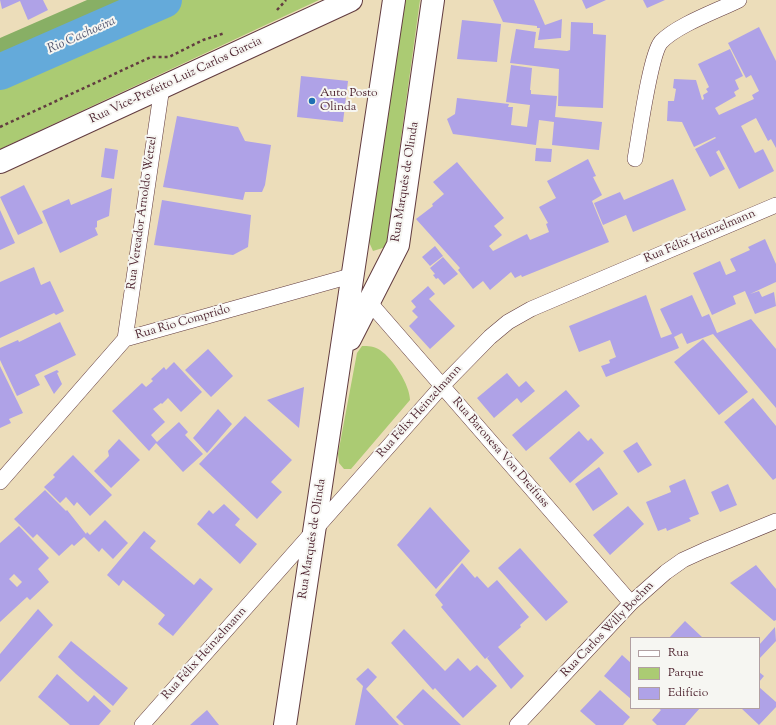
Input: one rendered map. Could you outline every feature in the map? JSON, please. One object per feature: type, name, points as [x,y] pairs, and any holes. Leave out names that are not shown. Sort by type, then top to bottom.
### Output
[{"type":"main road","name":"Rua Vice-Prefeito Luiz Carlos Garcia","points":[[0,162],[351,0]]},
{"type":"main road","name":"Rua Marquês de Olinda","points":[[285,725],[354,275],[394,0]]},
{"type":"main road","name":"Rua Marquês de Olinda","points":[[342,353],[370,303],[398,245],[433,0]]},
{"type":"street","points":[[636,159],[652,64],[660,43],[675,31],[739,0]]},
{"type":"street","name":"Rua Vereador Arnoldo Wetzel","points":[[125,339],[162,87]]},
{"type":"street","name":"Rua Félix Heinzelmann","points":[[142,725],[442,386],[490,337],[508,322],[530,309],[776,204]]},
{"type":"street","name":"Rua Rio Comprido","points":[[0,482],[125,339],[354,275]]},
{"type":"street","name":"Rua Baronesa Von Dreifuss","points":[[370,303],[631,603]]},
{"type":"street","name":"Rua Carlos Willy Boehm","points":[[516,725],[648,586],[682,560],[776,521]]},
{"type":"path","points":[[275,11],[286,0]]},
{"type":"path","points":[[0,128],[151,56],[169,56],[203,40],[230,32]]},
{"type":"green space","points":[[87,0],[164,0],[0,72],[0,38]]},
{"type":"green space","points":[[164,0],[319,0],[0,149],[0,72]]},
{"type":"green space","points":[[404,0],[420,0],[386,247],[373,251],[369,242]]},
{"type":"green space","points":[[362,346],[371,346],[385,354],[404,380],[410,400],[351,469],[344,469],[339,463],[338,454],[357,353]]},
{"type":"building","points":[[0,0],[43,0],[48,10],[28,20],[20,1],[2,9]]},
{"type":"building","points":[[493,0],[534,0],[545,25],[562,19],[561,38],[538,40],[540,28],[537,28],[537,26],[503,22]]},
{"type":"building","points":[[582,0],[606,0],[586,9]]},
{"type":"building","points":[[643,0],[665,0],[647,8]]},
{"type":"building","points":[[462,20],[501,24],[497,62],[457,59]]},
{"type":"building","points":[[571,22],[593,23],[593,34],[606,35],[603,108],[558,106],[559,69],[510,63],[516,29],[536,32],[534,48],[567,51],[570,50]]},
{"type":"building","points":[[759,27],[776,61],[776,148],[771,139],[768,141],[756,118],[741,126],[755,153],[763,149],[774,171],[739,189],[719,150],[716,152],[725,169],[710,177],[695,149],[716,138],[715,137],[694,147],[682,122],[667,121],[668,101],[674,101],[676,89],[673,88],[674,79],[696,80],[702,100],[704,99],[703,95],[708,92],[706,89],[709,87],[698,64],[730,49],[743,76],[735,80],[739,89],[734,92],[736,96],[715,108],[719,115],[754,99],[752,95],[759,91],[751,75],[746,78],[728,43]]},
{"type":"building","points":[[511,65],[532,68],[531,94],[557,96],[555,117],[602,122],[599,150],[552,145],[554,122],[539,120],[536,145],[453,134],[447,119],[455,114],[457,98],[509,104],[508,107],[513,107],[511,125],[527,127],[530,105],[506,102]]},
{"type":"building","points":[[301,76],[348,81],[343,122],[297,117]]},
{"type":"building","points":[[177,116],[238,127],[245,141],[271,145],[265,185],[262,192],[245,192],[243,200],[163,187]]},
{"type":"building","points":[[105,148],[118,150],[114,179],[101,177]]},
{"type":"building","points":[[536,148],[552,149],[551,162],[535,161]]},
{"type":"building","points":[[588,159],[596,176],[593,177],[602,195],[592,201],[609,242],[522,277],[521,275],[515,278],[511,272],[490,290],[483,281],[473,289],[458,270],[460,268],[416,219],[433,206],[432,204],[444,194],[433,182],[457,162],[504,218],[494,226],[502,235],[489,246],[493,251],[527,234],[530,240],[549,232],[546,224],[548,223],[539,207],[556,198],[547,181]]},
{"type":"building","points":[[673,179],[686,210],[633,232],[626,215],[603,225],[594,203],[620,192],[624,200]]},
{"type":"building","points":[[24,185],[43,223],[18,235],[0,197]]},
{"type":"building","points":[[112,188],[109,216],[97,221],[97,227],[95,228],[98,235],[60,253],[42,211],[69,199],[71,205]]},
{"type":"building","points":[[162,200],[251,215],[248,247],[233,255],[154,245]]},
{"type":"building","points":[[0,210],[15,243],[0,250]]},
{"type":"building","points":[[765,239],[776,264],[776,282],[750,294],[759,291],[762,297],[774,292],[776,306],[755,314],[745,291],[733,296],[736,304],[712,315],[693,273],[720,261],[726,275],[736,271],[730,259],[750,250],[748,247]]},
{"type":"building","points":[[435,246],[443,256],[430,266],[422,257]]},
{"type":"building","points":[[443,257],[458,274],[444,285],[438,278],[436,279],[433,275],[435,274],[430,268]]},
{"type":"building","points":[[34,267],[41,285],[50,281],[64,311],[56,315],[54,313],[0,338],[0,282]]},
{"type":"building","points":[[428,286],[435,294],[429,299],[455,326],[430,349],[409,326],[418,317],[412,311],[416,307],[411,301]]},
{"type":"building","points":[[646,295],[661,338],[672,334],[660,309],[692,295],[702,317],[709,314],[717,333],[751,319],[776,349],[776,408],[713,334],[687,344],[682,333],[674,337],[679,348],[606,377],[601,366],[610,363],[609,360],[616,357],[610,340],[579,352],[569,326]]},
{"type":"building","points":[[60,322],[76,355],[35,375],[40,385],[17,396],[0,360],[0,348],[18,340],[19,342]]},
{"type":"building","points":[[703,339],[748,392],[719,415],[674,362]]},
{"type":"building","points":[[208,349],[233,376],[211,397],[185,370]]},
{"type":"building","points":[[174,362],[202,392],[181,412],[168,398],[162,404],[161,403],[153,409],[165,422],[151,435],[157,442],[179,422],[188,432],[185,435],[203,454],[183,472],[156,443],[149,451],[112,411],[142,383],[146,387],[153,381],[151,379],[164,367],[166,370]]},
{"type":"building","points":[[0,366],[23,413],[9,419],[11,423],[0,428]]},
{"type":"building","points":[[57,370],[59,372],[57,373],[62,384],[54,394],[44,376]]},
{"type":"building","points":[[507,373],[519,387],[526,381],[535,391],[521,403],[517,398],[494,418],[477,398]]},
{"type":"building","points":[[304,387],[299,428],[267,400]]},
{"type":"building","points":[[566,390],[580,406],[526,451],[512,435]]},
{"type":"building","points":[[753,398],[776,426],[776,478],[773,480],[724,422]]},
{"type":"building","points":[[218,409],[232,424],[207,453],[193,438]]},
{"type":"building","points":[[245,416],[292,460],[271,482],[282,492],[257,519],[199,464]]},
{"type":"building","points":[[579,431],[588,441],[591,438],[604,453],[570,483],[549,458]]},
{"type":"building","points":[[119,439],[140,460],[111,488],[94,471],[109,456],[108,451]]},
{"type":"building","points":[[637,442],[652,465],[638,473],[623,451]]},
{"type":"building","points":[[73,455],[112,495],[90,516],[77,502],[74,506],[66,497],[60,503],[44,487],[55,477],[53,475]]},
{"type":"building","points":[[599,467],[618,494],[593,511],[575,484]]},
{"type":"building","points":[[685,479],[699,514],[689,518],[691,521],[667,531],[666,528],[658,531],[646,502],[671,492],[669,486]]},
{"type":"building","points":[[728,484],[737,505],[720,512],[711,492]]},
{"type":"building","points":[[45,490],[66,511],[67,510],[86,534],[87,532],[90,535],[105,520],[128,543],[113,559],[102,548],[99,552],[84,537],[74,546],[72,544],[59,556],[37,534],[33,538],[14,519]]},
{"type":"building","points":[[224,504],[240,519],[235,525],[257,544],[240,564],[197,524],[209,510],[213,514]]},
{"type":"building","points":[[628,506],[644,524],[610,555],[593,535]]},
{"type":"building","points":[[430,507],[470,551],[436,589],[397,545]]},
{"type":"building","points":[[19,526],[49,558],[38,569],[49,582],[30,600],[27,597],[0,622],[0,543]],"holes":[[[14,574],[22,582],[17,587],[9,579]]]},
{"type":"building","points":[[144,531],[156,541],[150,548],[194,585],[200,578],[213,589],[173,636],[158,624],[165,615],[123,580],[119,586],[107,575]]},
{"type":"building","points":[[520,548],[568,602],[546,621],[498,568]]},
{"type":"building","points":[[462,563],[475,578],[477,576],[488,588],[497,580],[529,617],[520,625],[521,627],[498,647],[524,676],[511,689],[487,658],[490,655],[485,659],[441,607],[443,605],[435,595]]},
{"type":"building","points":[[756,565],[776,589],[776,620],[774,621],[730,583]]},
{"type":"building","points":[[38,609],[53,625],[0,682],[0,654]]},
{"type":"building","points":[[685,621],[702,637],[670,637]]},
{"type":"building","points":[[775,627],[776,641],[760,658],[760,644]]},
{"type":"building","points":[[404,629],[445,671],[458,658],[470,671],[477,665],[497,686],[463,718],[435,688],[433,690],[391,643]]},
{"type":"building","points":[[71,641],[128,688],[113,706],[58,657]]},
{"type":"building","points":[[622,655],[630,662],[630,698],[604,676]]},
{"type":"building","points":[[368,668],[377,677],[366,689],[399,725],[355,725],[363,686],[356,679]]},
{"type":"building","points":[[760,673],[764,676],[760,681]]},
{"type":"building","points":[[57,674],[88,702],[94,695],[111,711],[99,725],[70,725],[38,697]]},
{"type":"building","points":[[760,688],[776,702],[776,707],[759,725],[742,709],[760,709]]},
{"type":"building","points":[[423,689],[461,725],[404,725],[396,717]]},
{"type":"building","points":[[600,690],[630,717],[623,725],[596,725],[580,711]]},
{"type":"building","points":[[660,709],[699,709],[685,725],[657,725],[652,720],[661,710]]},
{"type":"building","points":[[207,710],[219,725],[190,725]]},
{"type":"waterway","name":"Rio Cachoeira","points":[[0,72],[164,0]]},
{"type":"place","name":"Auto Posto Olinda","points":[[312,101]]}]
